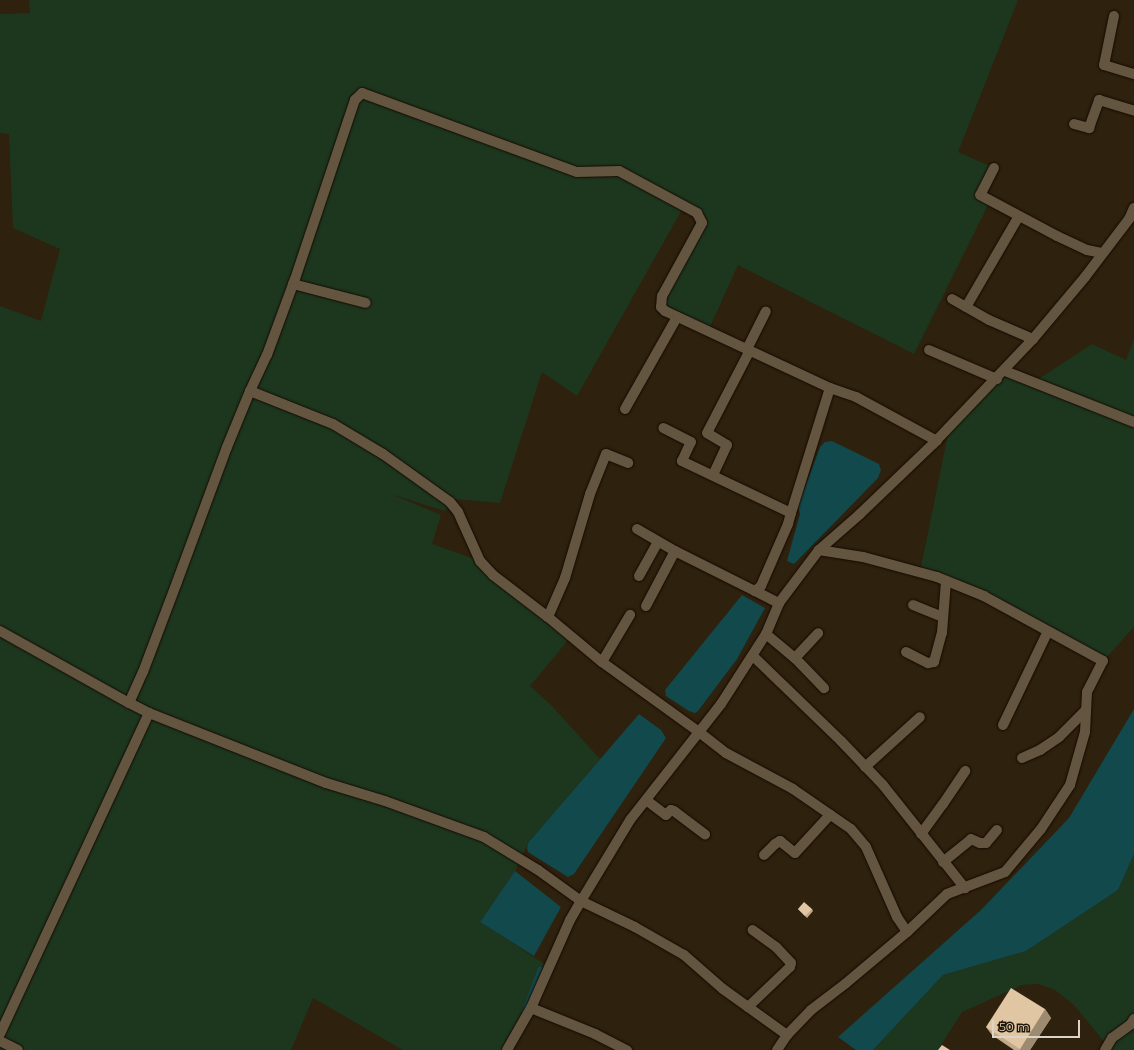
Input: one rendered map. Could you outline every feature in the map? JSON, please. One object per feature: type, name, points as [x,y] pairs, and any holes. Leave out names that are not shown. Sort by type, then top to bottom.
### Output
[{"type":"street","points":[[1114,16],[1104,65],[1134,74]]},
{"type":"street","points":[[129,703],[175,589],[227,447],[250,391],[267,355],[293,284],[355,100],[362,93],[577,172],[620,171],[697,213],[702,223],[661,301],[662,307],[665,311],[830,388],[856,397],[937,441]]},
{"type":"street","points":[[1074,124],[1089,128],[1099,100],[1134,112]]},
{"type":"street","points":[[994,168],[980,195],[1069,242],[1087,250],[1103,253]]},
{"type":"street","points":[[507,1050],[531,1008],[570,920],[630,820],[721,704],[766,634],[779,603],[819,550],[860,514],[937,441],[1034,339],[1129,219],[1134,208]]},
{"type":"street","points":[[966,307],[1019,216]]},
{"type":"street","points":[[293,284],[366,303]]},
{"type":"street","points":[[952,299],[989,320],[1034,339]]},
{"type":"street","points":[[713,475],[727,445],[707,433],[749,350],[766,311]]},
{"type":"street","points":[[625,409],[677,317]]},
{"type":"street","points":[[929,350],[997,379]]},
{"type":"street","points":[[1005,371],[1134,422]]},
{"type":"street","points":[[755,591],[761,586],[788,524],[830,388]]},
{"type":"street","points":[[250,391],[333,424],[383,454],[450,502],[458,512],[480,561],[494,575],[602,662],[726,753],[794,789],[850,830],[866,848],[897,918],[907,932]]},
{"type":"street","points":[[663,428],[691,442],[682,461],[791,513]]},
{"type":"street","points":[[548,617],[565,578],[590,494],[606,454],[628,463]]},
{"type":"street","points":[[637,530],[675,551],[779,603]]},
{"type":"street","points":[[639,576],[658,542]]},
{"type":"street","points":[[777,1050],[787,1035],[811,1010],[845,984],[907,932],[947,894],[1005,872],[1042,829],[1070,785],[1085,732],[1087,692],[1103,660],[984,596],[946,581],[863,557],[819,550]]},
{"type":"street","points":[[646,606],[675,551]]},
{"type":"street","points":[[906,652],[928,663],[934,662],[942,633],[946,581]]},
{"type":"street","points":[[913,605],[943,617]]},
{"type":"street","points":[[602,662],[630,615]]},
{"type":"street","points":[[0,630],[149,713],[326,784],[385,801],[484,837],[538,870],[581,901],[635,927],[684,955],[723,989],[787,1035]]},
{"type":"street","points":[[1003,725],[1048,631]]},
{"type":"street","points":[[795,658],[818,633]]},
{"type":"street","points":[[766,634],[795,658],[824,688]]},
{"type":"street","points":[[753,656],[883,785],[965,888]]},
{"type":"street","points":[[1022,758],[1040,750],[1059,736],[1086,710]]},
{"type":"street","points":[[0,1034],[149,713]]},
{"type":"street","points":[[865,767],[920,717]]},
{"type":"street","points":[[921,834],[965,771]]},
{"type":"street","points":[[646,800],[666,815],[671,810],[674,811],[705,834]]},
{"type":"street","points":[[764,855],[774,844],[780,841],[795,853],[830,815]]},
{"type":"street","points":[[943,862],[970,839],[980,843],[986,843],[997,830]]},
{"type":"street","points":[[748,1007],[790,967],[791,963],[776,947],[753,930]]},
{"type":"street","points":[[531,1008],[595,1034],[627,1050]]},
{"type":"street","points":[[1105,1050],[1112,1038],[1131,1024],[1134,1019]]},
{"type":"street","points":[[0,1041],[18,1050]]},
{"type":"green space","points":[[29,0],[1018,0],[958,152],[994,168],[980,195],[988,205],[914,354],[738,265],[708,331],[661,307],[701,218],[684,206],[577,396],[542,372],[500,503],[454,499],[445,511],[391,494],[441,515],[432,544],[480,561],[569,639],[530,686],[551,705],[600,759],[528,843],[515,871],[480,922],[549,967],[507,1050],[403,1050],[313,998],[291,1050],[0,1050],[0,306],[41,321],[60,249],[13,228],[9,134],[0,133],[0,14],[30,13]]},
{"type":"green space","points":[[1134,339],[1134,627],[1103,661],[984,596],[920,572],[949,429],[1005,371],[1034,382],[1092,344],[1126,360]]},
{"type":"green space","points":[[1134,854],[1134,1050],[1105,1050],[1106,1044],[1074,1005],[1055,990],[1039,984],[1022,985],[962,1012],[938,1050],[873,1050],[943,975],[1026,951],[1118,890]]},
{"type":"water","points":[[832,441],[879,464],[881,470],[878,478],[794,564],[787,561],[800,514],[798,506],[820,447],[825,442]]},
{"type":"water","points":[[742,595],[765,608],[737,659],[698,711],[695,713],[689,711],[666,696],[665,690]]},
{"type":"water","points":[[1134,709],[1134,854],[1118,890],[1026,951],[943,975],[873,1050],[856,1050],[838,1037],[981,910],[1069,818]]},
{"type":"water","points":[[639,714],[661,730],[666,738],[574,874],[568,877],[528,852],[528,843]]},
{"type":"water","points":[[515,871],[561,907],[534,956],[480,922]]},
{"type":"building","points":[[804,902],[812,909],[805,916],[798,909]]},
{"type":"building","points":[[1011,988],[1045,1009],[1020,1049],[986,1027]]},
{"type":"building","points":[[942,1045],[950,1050],[938,1050]]},
{"type":"waterway","points":[[524,1011],[540,969]]}]
